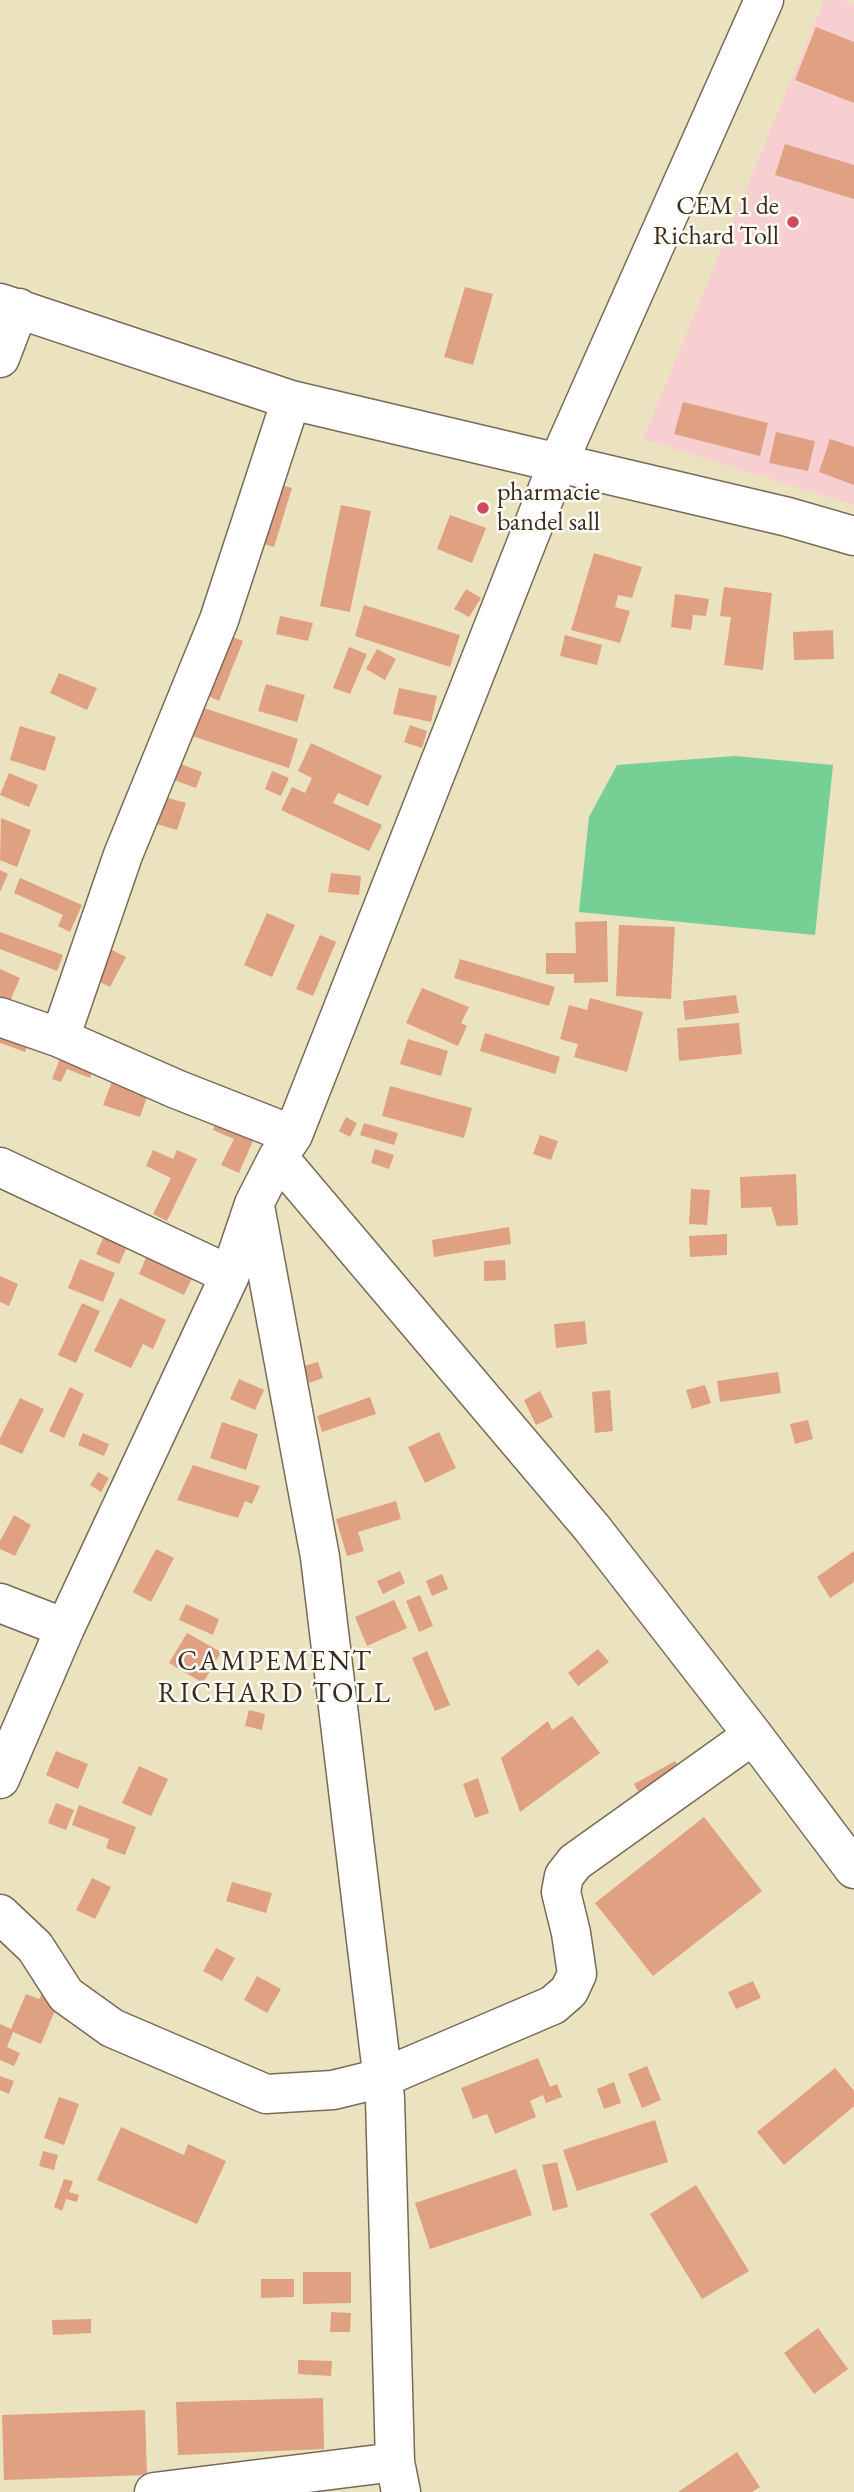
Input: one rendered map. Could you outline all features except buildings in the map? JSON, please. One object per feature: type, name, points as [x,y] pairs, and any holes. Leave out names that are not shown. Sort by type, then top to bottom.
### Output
[{"type":"street","points":[[0,1779],[65,1628],[230,1275],[254,1204],[286,1146],[558,463],[764,0]]},
{"type":"street","points":[[0,358],[10,305],[290,400],[775,514],[854,536]]},
{"type":"street","points":[[60,1038],[123,855],[219,620],[290,400]]},
{"type":"street","points":[[0,1017],[60,1038],[176,1089],[286,1146],[592,1528],[754,1735],[854,1869]]},
{"type":"street","points":[[0,1167],[230,1275]]},
{"type":"street","points":[[154,2492],[398,2477],[385,2098],[320,1557],[254,1204]]},
{"type":"street","points":[[0,1602],[65,1628]]},
{"type":"street","points":[[0,1914],[35,1947],[66,1995],[112,2028],[266,2094],[332,2090],[382,2078],[554,2005],[569,1991],[577,1974],[561,1892],[564,1876],[575,1862],[754,1735]]},
{"type":"shaded area","name":"CEM 1 de Richard Toll","points":[[824,0],[843,0],[854,5],[854,505],[643,439]]},
{"type":"green space","points":[[735,756],[833,765],[815,935],[579,912],[589,817],[617,765]]},
{"type":"place","name":"CEM 1 de Richard Toll","points":[[793,222]]},
{"type":"place","name":"pharmacie bandel sall","points":[[483,508]]},
{"type":"district","name":"CAMPEMENT RICHARD TOLL","points":[[275,1678]]}]
